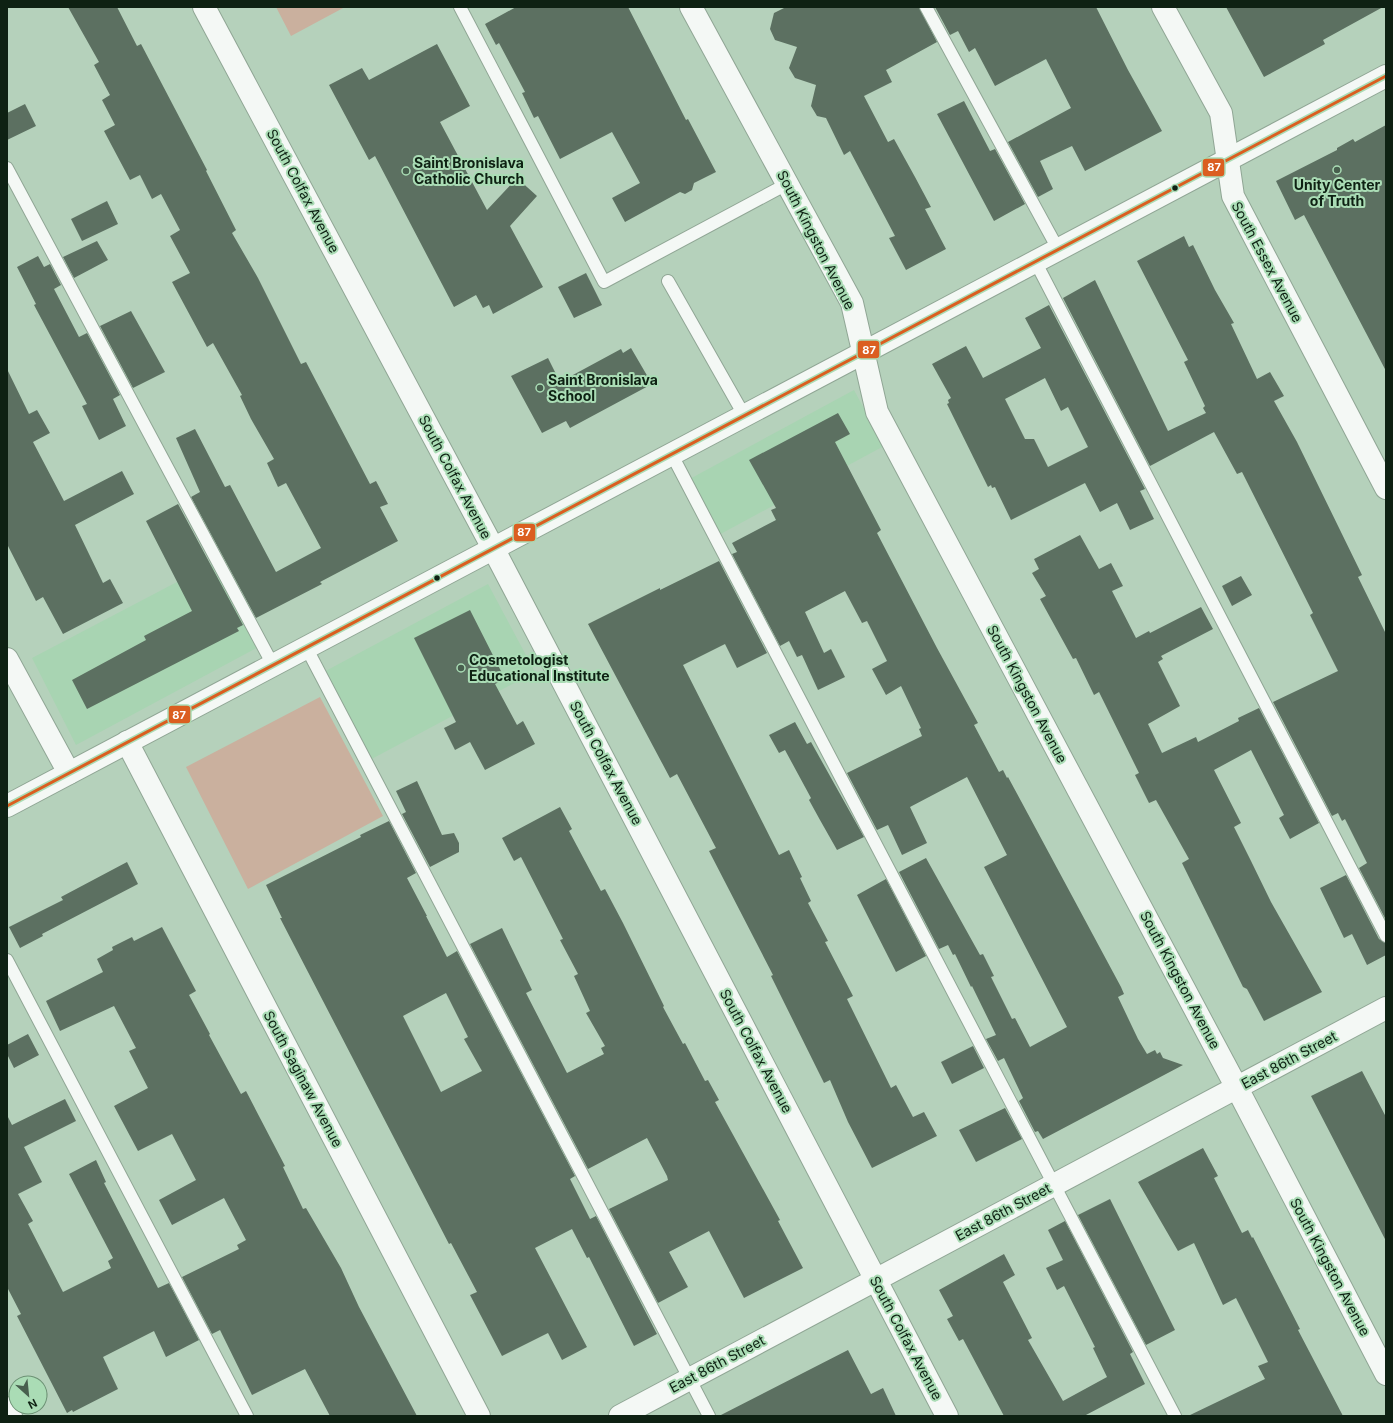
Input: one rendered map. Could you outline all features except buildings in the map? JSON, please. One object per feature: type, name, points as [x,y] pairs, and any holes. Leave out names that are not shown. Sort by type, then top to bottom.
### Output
[{"type":"street","name":"South Colfax Avenue","points":[[204,7],[493,548],[948,1416]]},
{"type":"street","name":"South Kingston Avenue","points":[[691,7],[852,303],[877,412],[1237,1088],[1386,1374]]},
{"type":"street","name":"South Essex Avenue","points":[[1163,7],[1221,113],[1233,196],[1386,488]]},
{"type":"street","points":[[7,806],[671,453],[1386,76]]},
{"type":"street","points":[[7,659],[69,774]]},
{"type":"street","name":"South Saginaw Avenue","points":[[127,742],[479,1416]]},
{"type":"street","name":"East 86th Street","points":[[620,1416],[1386,1008]]},
{"type":"street","points":[[7,1408],[11,1416]]},
{"type":"lane","points":[[460,7],[604,282],[787,184]]},
{"type":"lane","points":[[926,7],[1058,249]]},
{"type":"lane","points":[[7,168],[273,665]]},
{"type":"lane","points":[[1035,261],[1386,936]]},
{"type":"lane","points":[[668,281],[744,415]]},
{"type":"lane","points":[[671,453],[1175,1416]]},
{"type":"lane","points":[[306,647],[709,1416]]},
{"type":"lane","points":[[7,960],[247,1416]]},
{"type":"shaded area","points":[[276,7],[345,7],[291,36]]},
{"type":"shaded area","points":[[854,390],[884,446],[715,537],[686,481]]},
{"type":"shaded area","points":[[217,561],[262,645],[76,745],[32,658]]},
{"type":"shaded area","points":[[488,584],[535,672],[366,762],[320,674]]},
{"type":"shaded area","points":[[320,697],[383,816],[248,889],[186,767]]},
{"type":"transit line","name":"87","points":[[7,806],[1386,76]]},
{"type":"place","name":"Unity Center of Truth","points":[[1337,170]]},
{"type":"place","name":"Saint Bronislava Catholic Church","points":[[406,171]]},
{"type":"place","name":"Saint Bronislava School","points":[[540,388]]},
{"type":"place","name":"Cosmetologist Educational Institute","points":[[461,668]]}]
